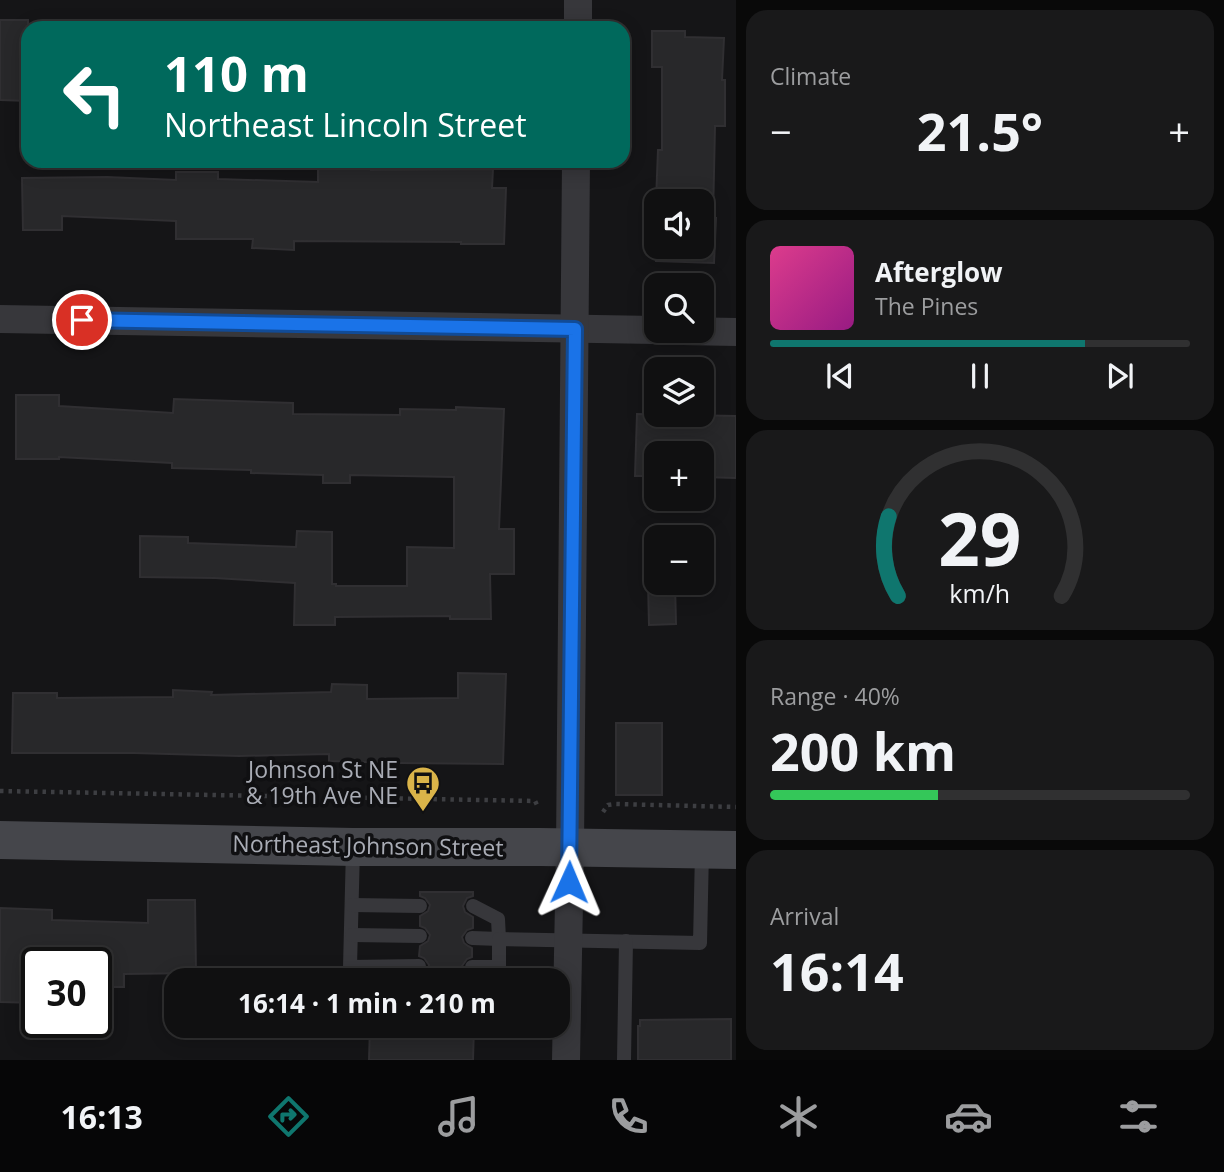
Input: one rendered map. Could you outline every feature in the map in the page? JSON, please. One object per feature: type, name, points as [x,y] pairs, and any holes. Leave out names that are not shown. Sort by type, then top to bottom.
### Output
[{"type":"main road","name":"Northeast Johnson Street","points":[[0,840],[719,850]]},
{"type":"street","points":[[578,0],[578,21]]},
{"type":"street","points":[[565,1060],[570,848],[576,168]]},
{"type":"street","points":[[0,319],[644,330]]},
{"type":"street","points":[[714,332],[736,332]]},
{"type":"lane","points":[[353,847],[351,967],[419,966]]},
{"type":"lane","points":[[472,938],[700,943],[719,850]]},
{"type":"lane","points":[[352,905],[420,906]]},
{"type":"lane","points":[[472,967],[499,967],[498,919],[473,906]]},
{"type":"lane","points":[[352,935],[420,936]]},
{"type":"lane","points":[[624,1060],[626,941]]},
{"type":"path","points":[[0,790],[534,801],[541,814]]},
{"type":"path","points":[[598,818],[608,804],[736,807]]},
{"type":"building","points":[[0,20],[28,20],[21,21],[21,101],[0,100]]},
{"type":"building","points":[[652,31],[685,31],[685,37],[724,38],[722,80],[725,80],[725,126],[715,126],[714,189],[656,189],[658,150],[662,150],[662,67],[652,67]]},
{"type":"building","points":[[318,168],[493,169],[492,188],[506,188],[504,244],[294,241],[294,250],[252,248],[253,239],[176,239],[176,221],[62,216],[62,230],[23,230],[22,178],[107,177],[176,180],[176,172],[218,172],[218,179],[318,182]]},
{"type":"building","points":[[716,218],[714,263],[656,261],[714,259]]},
{"type":"building","points":[[16,395],[59,395],[59,406],[173,413],[174,399],[293,403],[293,414],[400,415],[400,409],[504,409],[499,529],[514,529],[514,574],[490,574],[491,619],[450,619],[450,616],[335,617],[335,625],[294,625],[295,583],[140,577],[140,536],[188,537],[188,543],[296,547],[297,531],[332,532],[332,584],[407,586],[407,547],[454,548],[454,477],[350,475],[350,483],[323,483],[323,475],[172,468],[172,463],[59,457],[16,459]]},
{"type":"building","points":[[637,414],[644,414],[644,427],[714,427],[714,416],[736,416],[736,478],[714,477],[714,441],[644,441],[644,476],[635,476]]},
{"type":"building","points":[[648,595],[675,595],[676,624],[649,625]]},
{"type":"building","points":[[458,673],[506,674],[503,764],[329,761],[329,754],[239,756],[12,753],[13,693],[57,693],[57,698],[173,697],[173,690],[212,692],[211,695],[331,692],[332,684],[367,685],[367,699],[458,698]]},
{"type":"building","points":[[616,723],[662,723],[662,795],[616,795]]},
{"type":"building","points":[[420,892],[473,892],[473,896],[467,898],[463,906],[465,912],[473,917],[473,928],[467,930],[462,937],[464,943],[472,948],[472,957],[467,959],[463,968],[428,968],[424,958],[419,956],[420,946],[428,941],[430,935],[420,926],[420,916],[428,911],[430,905],[420,896]]},
{"type":"building","points":[[148,900],[195,900],[196,968],[164,968],[164,973],[124,974],[124,987],[112,987],[112,947],[21,947],[21,1003],[0,1002],[0,908],[52,910],[52,920],[148,923]]},
{"type":"building","points":[[731,1019],[731,1060],[638,1060],[640,1020]]},
{"type":"building","points":[[370,1038],[474,1038],[473,1060],[369,1060]]},
{"type":"place","name":"Johnson St NE & 19th Ave NE","points":[[423,813]]},
{"type":"route","points":[[82,320],[575,329],[569,882]]}]
